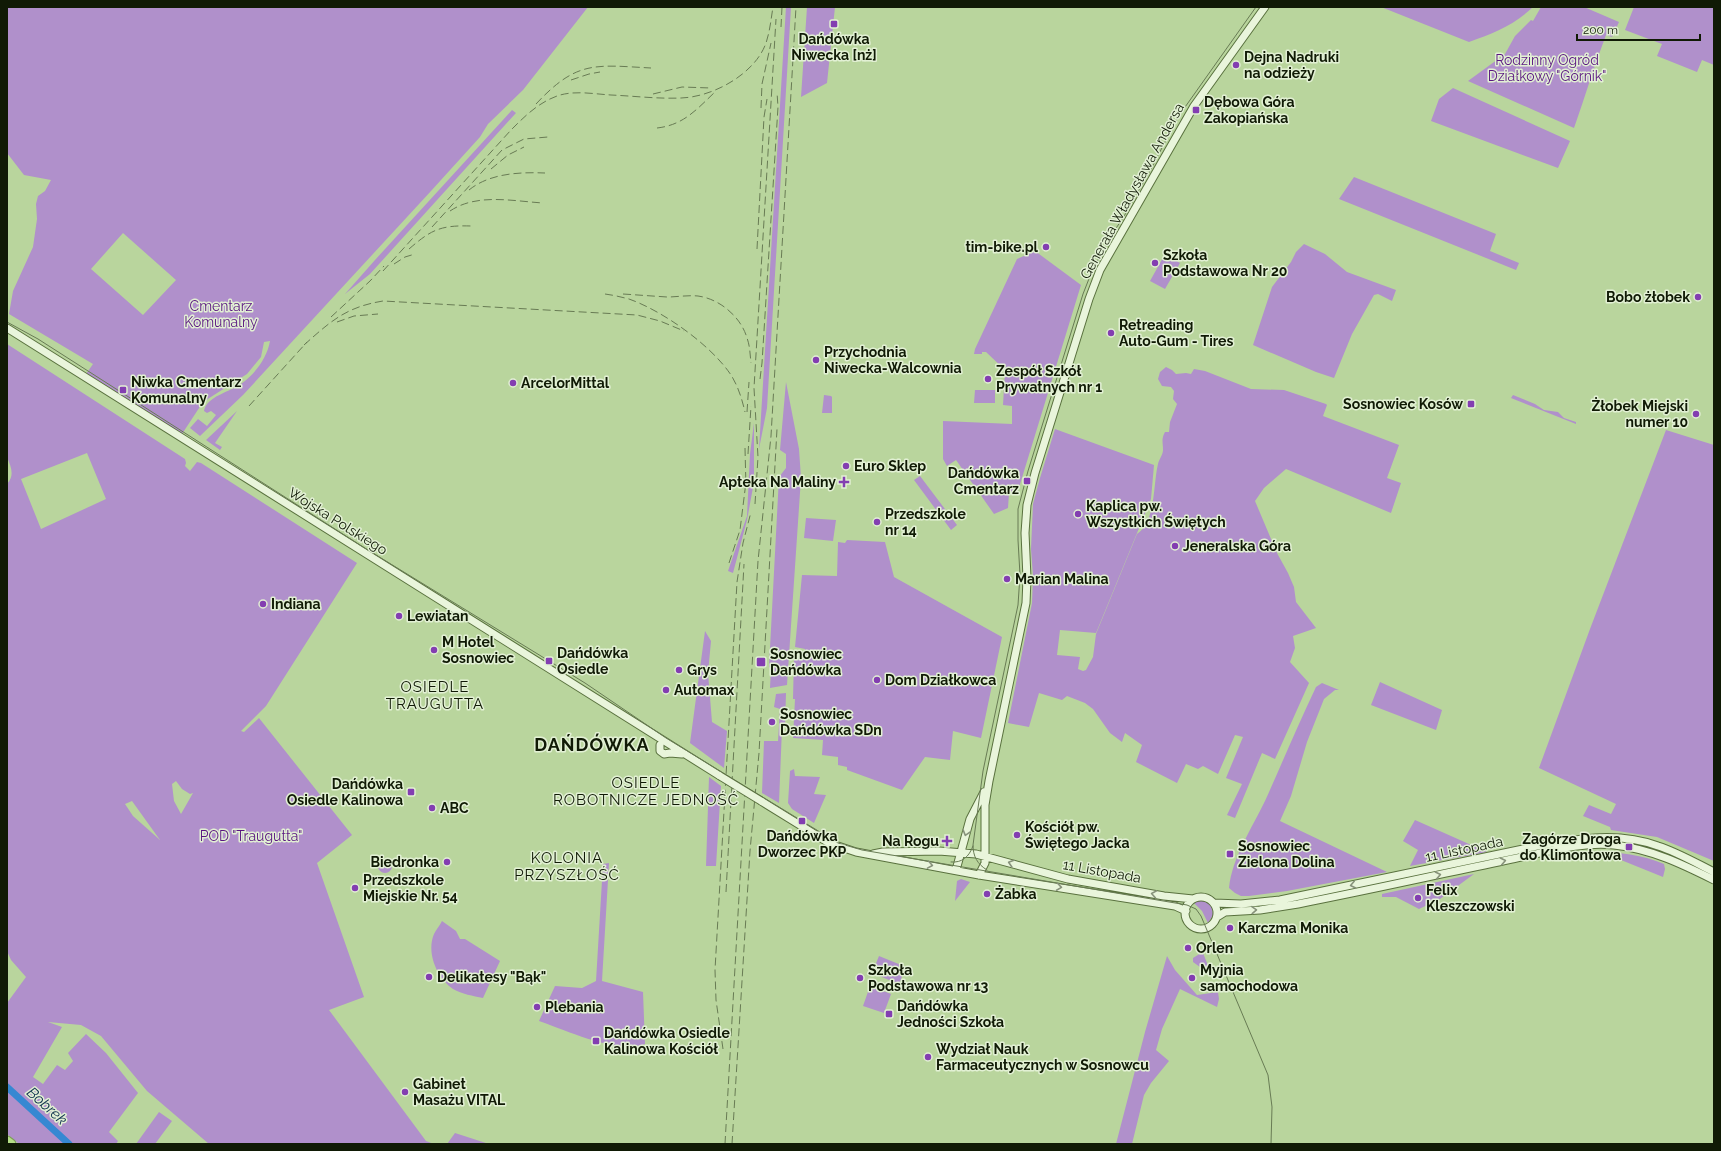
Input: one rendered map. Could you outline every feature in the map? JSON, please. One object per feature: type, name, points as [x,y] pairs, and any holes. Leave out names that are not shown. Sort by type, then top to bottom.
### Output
[{"type":"highway","points":[[7,1141],[11,1144]]},
{"type":"main road","name":"Generała Władysława Andersa","points":[[979,875],[984,868],[985,805],[988,781],[1026,603],[1027,578],[1025,533],[1027,505],[1035,473],[1092,290],[1100,270],[1194,106],[1265,7]]},
{"type":"main road","name":"Wojska Polskiego","points":[[7,328],[655,736],[662,744]]},
{"type":"main road","points":[[669,743],[671,750],[666,754],[662,753],[660,749],[662,744],[669,743]]},
{"type":"main road","points":[[671,750],[684,754],[836,846],[869,855],[956,870]]},
{"type":"main road","name":"Generała Władysława Andersa","points":[[956,870],[972,814],[988,781]]},
{"type":"main road","name":"11 Listopada","points":[[1214,903],[1255,903],[1294,898],[1542,845],[1592,838],[1619,838],[1657,845],[1714,872]]},
{"type":"main road","name":"11 Listopada","points":[[1217,917],[1219,914],[1225,912],[1260,910],[1298,904],[1585,846],[1614,845],[1651,852],[1671,859],[1714,880]]},
{"type":"main road","points":[[869,855],[883,852],[960,852]]},
{"type":"main road","name":"11 Listopada","points":[[960,852],[985,856],[1068,879],[1164,896],[1193,899]]},
{"type":"main road","name":"11 Listopada","points":[[956,870],[979,875],[1175,906],[1186,911]]},
{"type":"main road","points":[[1203,897],[1208,898],[1214,903],[1217,910],[1217,917],[1212,924],[1206,928],[1199,928],[1190,923],[1186,916],[1186,911],[1188,904],[1193,899],[1203,897]]},
{"type":"green space","name":"Cmentarz Komunalny","points":[[7,7],[588,7],[523,90],[488,124],[480,137],[243,395],[200,436],[190,428],[198,419],[207,426],[216,415],[211,411],[207,413],[204,411],[206,406],[214,398],[241,384],[251,375],[260,365],[270,341],[264,342],[261,357],[247,374],[203,402],[182,434],[86,374],[93,364],[9,314],[13,291],[33,247],[37,219],[36,204],[38,196],[45,191],[51,180],[24,175],[7,153]],"holes":[[[123,233],[176,280],[143,315],[91,269]]]},
{"type":"green space","points":[[786,7],[791,7],[767,408],[759,449]]},
{"type":"green space","points":[[807,7],[835,7],[827,83],[801,97]]},
{"type":"green space","name":"Rodzinny Ogród Działkowy \"Górnik\"","points":[[1381,7],[1533,7],[1526,14],[1511,24],[1469,42]]},
{"type":"green space","name":"Rodzinny Ogród Działkowy \"Górnik\"","points":[[1541,7],[1584,7],[1619,22],[1612,37],[1606,35],[1574,128],[1468,81],[1505,54],[1515,36],[1531,20],[1533,21]]},
{"type":"green space","name":"Rodzinny Ogród Działkowy \"Górnik\"","points":[[1634,7],[1714,7],[1714,65],[1702,60],[1697,72],[1657,56],[1662,44],[1625,30]]},
{"type":"green space","name":"Rodzinny Ogród Działkowy \"Górnik\"","points":[[1453,88],[1570,141],[1558,168],[1431,121],[1439,99]]},
{"type":"green space","points":[[512,110],[516,113],[370,274],[345,294],[375,260]]},
{"type":"green space","points":[[1354,177],[1496,234],[1490,251],[1519,263],[1516,270],[1339,199]]},
{"type":"green space","points":[[1304,244],[1325,254],[1347,272],[1396,290],[1392,301],[1378,294],[1374,295],[1352,334],[1334,378],[1316,372],[1253,345],[1272,287],[1291,262],[1296,252]]},
{"type":"green space","points":[[1035,251],[1081,285],[1017,494],[1009,493],[1008,508],[994,514],[956,460],[947,466],[943,459],[943,421],[1012,424],[1012,406],[1003,405],[1005,370],[986,352],[982,352],[982,354],[974,354],[1017,259]]},
{"type":"green space","points":[[1165,254],[1180,263],[1165,289],[1150,281]]},
{"type":"green space","name":"POD \"Traugutta\"","points":[[7,344],[185,459],[185,466],[190,471],[197,462],[201,463],[357,563],[266,706],[241,731],[244,732],[259,718],[352,835],[317,863],[364,997],[329,1010],[426,1141],[434,1144],[209,1144],[147,1091],[101,1036],[81,1025],[48,1022],[62,1027],[33,1077],[43,1084],[57,1065],[65,1070],[73,1061],[68,1053],[86,1034],[106,1053],[138,1093],[109,1132],[118,1141],[116,1144],[19,1144],[7,1134],[7,1003],[26,977],[11,960],[7,951],[7,484],[12,474],[7,457]],"holes":[[[87,453],[106,499],[41,529],[21,479]],[[176,781],[182,789],[190,794],[193,793],[181,814],[174,801],[172,784]],[[132,801],[160,840],[133,816],[125,804]]]},
{"type":"green space","points":[[1166,367],[1176,374],[1191,374],[1194,369],[1205,371],[1251,389],[1284,390],[1326,404],[1327,405],[1323,416],[1399,445],[1387,478],[1401,483],[1391,513],[1286,469],[1264,488],[1255,501],[1277,553],[1294,587],[1296,602],[1316,628],[1293,636],[1295,648],[1290,662],[1309,683],[1275,759],[1262,753],[1235,818],[1227,815],[1242,784],[1226,778],[1243,737],[1235,735],[1218,774],[1203,766],[1198,769],[1186,764],[1177,783],[1136,762],[1142,745],[1125,733],[1122,742],[1110,733],[1093,709],[1085,703],[1067,696],[1062,700],[1039,693],[1029,727],[1008,723],[1032,603],[1033,576],[1031,549],[1033,504],[1055,429],[1154,465],[1151,499],[1096,633],[1060,630],[1057,655],[1080,657],[1078,669],[1083,671],[1086,670],[1093,657],[1096,634],[1137,534],[1148,521],[1151,512],[1156,472],[1163,452],[1162,441],[1165,432],[1169,432],[1170,422],[1177,404],[1173,399],[1174,391],[1171,387],[1162,386],[1158,379],[1160,372]]},
{"type":"green space","points":[[786,382],[799,449],[801,478],[787,685],[770,688],[771,668],[769,667],[779,477],[786,468],[786,454],[780,450]]},
{"type":"green space","points":[[975,390],[995,390],[995,403],[974,403]]},
{"type":"green space","points":[[824,395],[832,397],[832,413],[822,413]]},
{"type":"green space","points":[[1513,395],[1535,404],[1544,410],[1558,412],[1564,418],[1576,422],[1576,424],[1511,398]]},
{"type":"green space","points":[[237,411],[215,443],[222,447],[220,450],[206,440]]},
{"type":"green space","points":[[754,423],[754,482],[747,520],[733,573],[728,571],[747,516],[750,454]]},
{"type":"green space","points":[[1666,430],[1714,445],[1714,861],[1657,837],[1611,830],[1610,827],[1583,816],[1589,805],[1611,814],[1616,804],[1539,768]]},
{"type":"green space","points":[[920,476],[957,525],[951,530],[914,480]]},
{"type":"green space","points":[[806,518],[836,520],[833,541],[804,538]]},
{"type":"green space","points":[[847,540],[885,542],[894,577],[1002,637],[981,738],[953,731],[950,760],[925,757],[902,790],[847,770],[847,767],[838,765],[838,757],[822,755],[823,740],[793,738],[795,699],[793,699],[794,656],[805,657],[805,649],[795,647],[802,575],[837,576],[838,542],[845,543]]},
{"type":"green space","points":[[705,631],[711,641],[708,673],[712,722],[727,731],[724,768],[690,743]]},
{"type":"green space","points":[[1380,682],[1442,710],[1436,730],[1371,705]]},
{"type":"green space","points":[[1322,683],[1339,690],[1335,690],[1324,699],[1307,742],[1291,796],[1280,821],[1387,872],[1287,891],[1241,896],[1229,888],[1238,854],[1265,801],[1316,687]]},
{"type":"green space","points":[[786,693],[785,727],[782,728],[779,803],[762,793],[764,741],[778,741],[780,709],[774,707],[776,694]]},
{"type":"green space","points":[[794,769],[795,776],[820,777],[814,794],[826,795],[814,823],[792,809],[788,803],[790,771]]},
{"type":"green space","points":[[709,777],[721,786],[716,866],[706,866]]},
{"type":"green space","points":[[1415,820],[1487,852],[1410,866],[1418,850],[1403,841]]},
{"type":"green space","points":[[1585,852],[1625,854],[1655,861],[1664,864],[1665,869],[1663,877],[1621,860],[1584,854]]},
{"type":"green space","points":[[382,859],[388,859],[392,863],[392,869],[388,873],[382,873],[378,869],[378,863]]},
{"type":"green space","points":[[609,863],[602,981],[643,992],[645,1044],[634,1047],[607,1044],[592,1040],[539,1021],[555,986],[582,988],[596,981],[603,864]]},
{"type":"green space","points":[[1474,874],[1440,899],[1419,909],[1396,897],[1382,897],[1382,894]]},
{"type":"green space","points":[[961,879],[970,882],[955,901],[957,881]]},
{"type":"green space","points":[[1198,901],[1206,901],[1212,907],[1213,915],[1208,923],[1202,911],[1194,903]]},
{"type":"green space","points":[[442,921],[456,931],[460,939],[465,939],[500,961],[483,998],[464,994],[453,989],[438,972],[434,964],[431,949],[434,934]]},
{"type":"green space","points":[[1203,953],[1209,968],[1207,972],[1193,962],[1193,958]]},
{"type":"green space","points":[[879,956],[906,967],[899,984],[872,973]]},
{"type":"green space","points":[[1167,956],[1175,970],[1197,995],[1218,992],[1219,999],[1217,1007],[1180,989],[1162,1029],[1156,1050],[1169,1061],[1151,1083],[1144,1095],[1132,1144],[1116,1144],[1145,1032]]},
{"type":"green space","points":[[870,986],[891,994],[884,1013],[863,1006]]},
{"type":"green space","points":[[159,1112],[172,1121],[155,1144],[136,1144]]},
{"type":"green space","points":[[455,1133],[489,1144],[447,1144]]},
{"type":"waterway","name":"Bobrek","points":[[7,1087],[69,1144]]},
{"type":"tram line","points":[[987,870],[976,859],[973,845],[983,771],[1018,605],[1020,575],[1018,509],[1028,471],[1083,294],[1092,271],[1110,237],[1123,218],[1152,167],[1178,117],[1256,7]]},
{"type":"tram line","points":[[7,322],[38,339],[363,547],[585,683],[666,738],[838,843],[862,850],[1187,905],[1196,909],[1201,916],[1268,1075],[1272,1107],[1271,1144]]},
{"type":"tram line","points":[[951,862],[959,861],[965,858],[973,846]]},
{"type":"railway","points":[[383,271],[511,130],[538,106],[557,96],[570,93],[681,98],[693,97],[719,88],[743,74],[753,65],[761,54],[766,43],[773,7]]},
{"type":"railway","points":[[781,27],[782,7]]},
{"type":"railway","points":[[725,1144],[758,561],[771,436],[796,7]]},
{"type":"railway","points":[[755,504],[758,457],[754,388],[776,19]]},
{"type":"railway","points":[[761,108],[762,84],[771,43]]},
{"type":"railway","points":[[536,104],[563,79],[588,68],[601,66],[651,68]]},
{"type":"railway","points":[[571,80],[600,72]]},
{"type":"railway","points":[[653,94],[682,87],[711,88]]},
{"type":"railway","points":[[657,128],[683,120],[716,91]]},
{"type":"railway","points":[[760,379],[778,107],[777,92]]},
{"type":"railway","points":[[757,249],[764,117],[767,99]]},
{"type":"railway","points":[[432,227],[502,150],[524,139],[548,137]]},
{"type":"railway","points":[[491,169],[508,155],[524,147]]},
{"type":"railway","points":[[469,190],[477,184],[496,177],[516,173],[545,173]]},
{"type":"railway","points":[[450,211],[460,205],[483,200],[543,203]]},
{"type":"railway","points":[[409,249],[424,237],[437,230],[451,226],[471,226]]},
{"type":"railway","points":[[394,264],[405,257],[415,254]]},
{"type":"railway","points":[[331,317],[384,266]]},
{"type":"railway","points":[[605,294],[629,299],[642,304],[671,320],[699,341],[731,375],[740,393],[745,412]]},
{"type":"railway","points":[[623,294],[667,297],[698,296],[722,305],[735,316],[744,330],[750,350],[751,363]]},
{"type":"railway","points":[[304,345],[340,316],[359,307],[383,301],[637,315],[660,321],[684,331]]},
{"type":"railway","points":[[337,322],[354,316],[378,314]]},
{"type":"railway","points":[[249,406],[307,342]]},
{"type":"railway","points":[[747,412],[749,382]]},
{"type":"railway","points":[[748,454],[751,406]]},
{"type":"railway","points":[[732,1144],[750,851],[759,753],[777,429]]},
{"type":"railway","points":[[745,448],[746,488]]},
{"type":"railway","points":[[729,563],[740,530],[746,482]]},
{"type":"railway","points":[[723,1049],[716,1000],[715,970],[737,582],[743,543],[751,512]]},
{"type":"railway","points":[[726,892],[744,564]]},
{"type":"place","name":"Dańdówka Niwecka [nż]","points":[[834,24]]},
{"type":"place","name":"Dejna Nadruki na odzieży","points":[[1236,65]]},
{"type":"place","name":"Dębowa Góra Zakopiańska","points":[[1196,110]]},
{"type":"place","name":"tim-bike.pl","points":[[1046,247]]},
{"type":"place","name":"Szkoła Podstawowa Nr 20","points":[[1155,263]]},
{"type":"place","name":"Bobo żłobek","points":[[1698,297]]},
{"type":"place","name":"Retreading Auto-Gum - Tires","points":[[1111,333]]},
{"type":"place","name":"Przychodnia Niwecka-Walcownia","points":[[816,360]]},
{"type":"place","name":"Zespół Szkół Prywatnych nr 1","points":[[988,379]]},
{"type":"place","name":"ArcelorMittal","points":[[513,383]]},
{"type":"place","name":"Niwka Cmentarz Komunalny","points":[[123,390]]},
{"type":"place","name":"Sosnowiec Kosów","points":[[1471,404]]},
{"type":"place","name":"Żłobek Miejski numer 10","points":[[1696,414]]},
{"type":"place","name":"Euro Sklep","points":[[846,466]]},
{"type":"place","name":"Dańdówka Cmentarz","points":[[1027,481]]},
{"type":"place","name":"Apteka Na Maliny","points":[[844,482]]},
{"type":"place","name":"Kaplica pw. Wszystkich Świętych","points":[[1078,514]]},
{"type":"place","name":"Przedszkole nr 14","points":[[877,522]]},
{"type":"place","name":"Jeneralska Góra","points":[[1175,546]]},
{"type":"place","name":"Marian Malina","points":[[1007,579]]},
{"type":"place","name":"Indiana","points":[[263,604]]},
{"type":"place","name":"Lewiatan","points":[[399,616]]},
{"type":"place","name":"M Hotel Sosnowiec","points":[[434,650]]},
{"type":"place","name":"Dańdówka Osiedle","points":[[549,661]]},
{"type":"place","name":"Sosnowiec Dańdówka","points":[[761,662]]},
{"type":"place","name":"Grys","points":[[679,670]]},
{"type":"place","name":"Dom Działkowca","points":[[877,680]]},
{"type":"place","name":"Automax","points":[[666,690]]},
{"type":"place","name":"Sosnowiec Dańdówka SDn","points":[[772,722]]},
{"type":"place","name":"Dańdówka Osiedle Kalinowa","points":[[411,792]]},
{"type":"place","name":"ABC","points":[[432,808]]},
{"type":"place","name":"Dańdówka Dworzec PKP","points":[[802,821]]},
{"type":"place","name":"Kościół pw. Świętego Jacka","points":[[1017,835]]},
{"type":"place","name":"Na Rogu","points":[[947,841]]},
{"type":"place","name":"Zagórze Droga do Klimontowa","points":[[1629,847]]},
{"type":"place","name":"Sosnowiec Zielona Dolina","points":[[1230,854]]},
{"type":"place","name":"Biedronka","points":[[447,862]]},
{"type":"place","name":"Przedszkole Miejskie Nr. 54","points":[[355,888]]},
{"type":"place","name":"Żabka","points":[[987,894]]},
{"type":"place","name":"Felix Kleszczowski","points":[[1418,898]]},
{"type":"place","name":"Karczma Monika","points":[[1230,928]]},
{"type":"place","name":"Orlen","points":[[1188,948]]},
{"type":"place","name":"Delikatesy \"Bąk\"","points":[[429,977]]},
{"type":"place","name":"Szkoła Podstawowa nr 13","points":[[860,978]]},
{"type":"place","name":"Myjnia samochodowa","points":[[1192,978]]},
{"type":"place","name":"Plebania","points":[[537,1007]]},
{"type":"place","name":"Dańdówka Jedności Szkoła","points":[[889,1014]]},
{"type":"place","name":"Dańdówka Osiedle Kalinowa Kościół","points":[[596,1041]]},
{"type":"place","name":"Wydział Nauk Farmaceutycznych w Sosnowcu","points":[[928,1057]]},
{"type":"place","name":"Gabinet Masażu VITAL","points":[[405,1092]]},
{"type":"district","name":"OSIEDLE TRAUGUTTA","points":[[435,696]]},
{"type":"district","name":"DAŃDÓWKA","points":[[592,744]]},
{"type":"district","name":"OSIEDLE ROBOTNICZE JEDNOŚĆ","points":[[646,792]]},
{"type":"district","name":"KOLONIA PRZYSZŁOŚĆ","points":[[567,866]]}]
